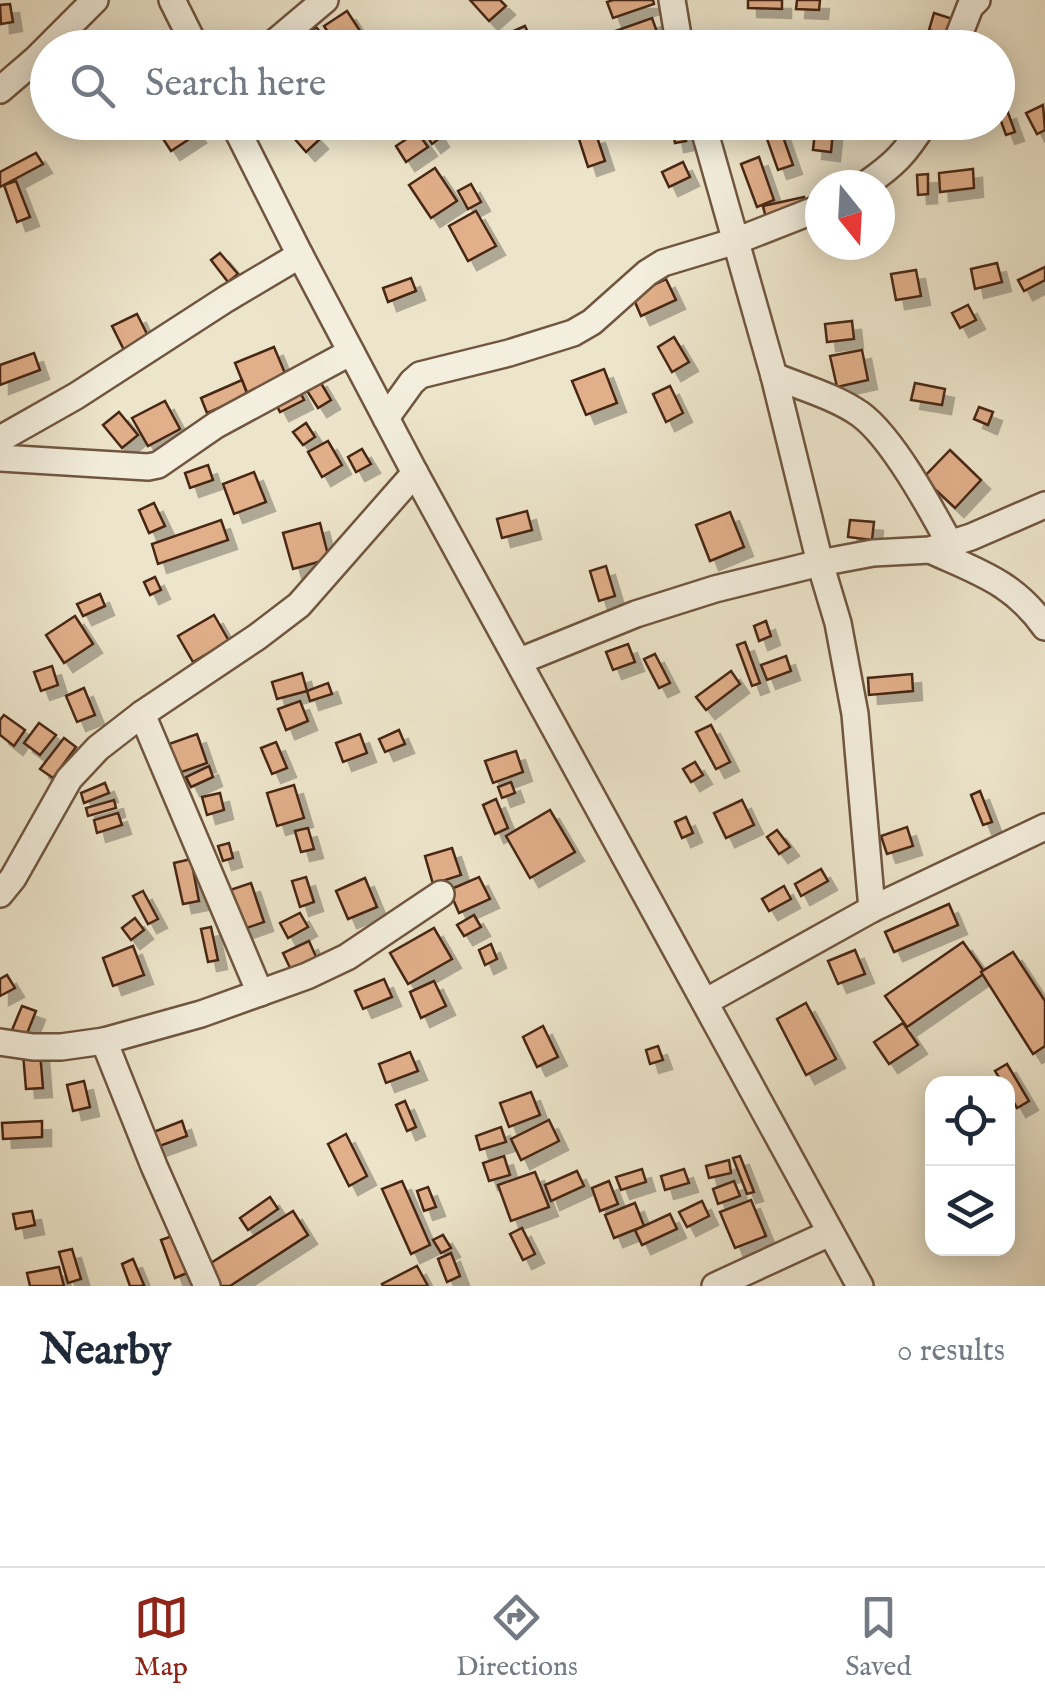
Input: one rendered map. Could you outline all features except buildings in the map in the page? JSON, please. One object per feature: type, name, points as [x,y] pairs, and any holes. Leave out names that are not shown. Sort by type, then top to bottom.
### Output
[{"type":"street","points":[[65,30],[95,0]]},
{"type":"street","points":[[172,0],[187,30]]},
{"type":"street","points":[[289,30],[325,0]]},
{"type":"street","points":[[672,0],[677,30]]},
{"type":"street","points":[[961,30],[970,7],[978,0]]},
{"type":"street","points":[[0,90],[30,64]]},
{"type":"street","points":[[242,140],[386,418],[860,1286]]},
{"type":"street","points":[[707,140],[774,376],[850,679],[872,909]]},
{"type":"street","points":[[884,170],[907,151],[914,140]]},
{"type":"street","points":[[386,418],[420,375],[510,354],[573,333],[664,263],[805,214]]},
{"type":"street","points":[[0,439],[76,396],[300,255]]},
{"type":"street","points":[[0,458],[158,465],[216,425],[351,352]]},
{"type":"street","points":[[774,376],[859,413],[873,426],[930,507],[940,547],[1002,583],[1024,600],[1045,627]]},
{"type":"street","points":[[0,894],[69,780],[98,748],[299,604],[416,473]]},
{"type":"street","points":[[520,662],[636,614],[715,590],[820,562],[940,547],[1045,505]]},
{"type":"street","points":[[142,714],[260,994]]},
{"type":"street","points":[[705,1002],[872,909],[1045,827]]},
{"type":"street","points":[[0,1042],[62,1047],[104,1041],[201,1014],[307,976],[347,957],[441,894]]},
{"type":"street","points":[[104,1041],[208,1286]]},
{"type":"street","points":[[716,1286],[830,1233]]}]
